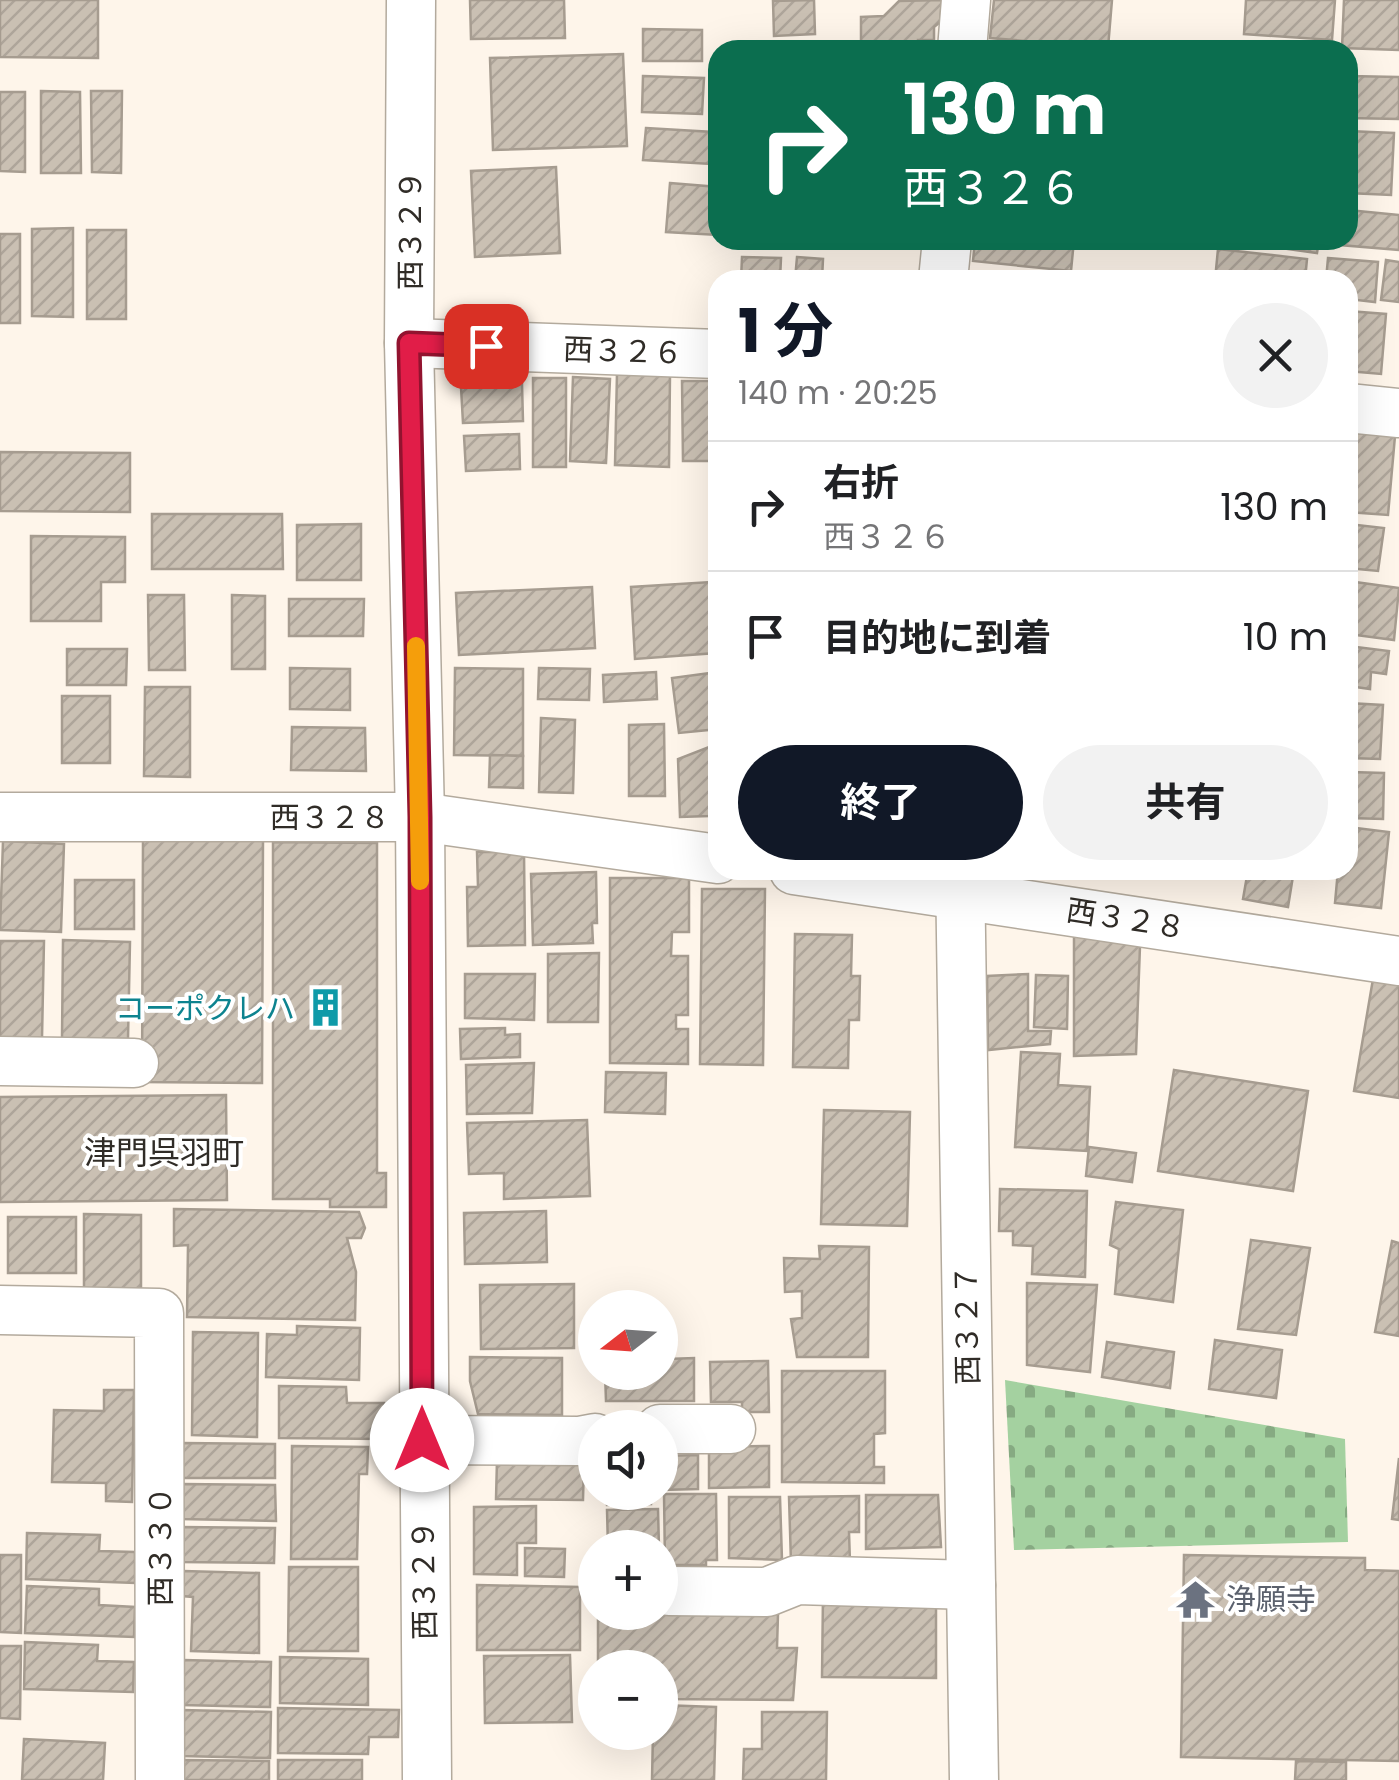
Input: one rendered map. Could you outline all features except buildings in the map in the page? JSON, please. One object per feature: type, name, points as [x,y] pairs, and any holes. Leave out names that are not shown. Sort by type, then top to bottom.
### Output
[{"type":"street","name":"西３２９","points":[[411,0],[409,343],[420,817],[427,1780]]},
{"type":"street","points":[[963,40],[966,0]]},
{"type":"street","name":"西３２６","points":[[409,343],[708,354]]},
{"type":"street","points":[[1358,409],[1399,413]]},
{"type":"street","name":"西３２８","points":[[0,817],[420,817],[708,858]]},
{"type":"street","name":"西３２８","points":[[932,880],[1399,962]]},
{"type":"street","name":"西３２７","points":[[960,882],[974,1780]]},
{"type":"street","points":[[0,1062],[134,1063]]},
{"type":"street","name":"西３３０","points":[[0,1310],[159,1313],[160,1780]]},
{"type":"street","points":[[678,1429],[731,1429]]},
{"type":"street","points":[[422,1440],[578,1441]]},
{"type":"street","points":[[678,1591],[767,1592],[797,1580],[971,1586]]},
{"type":"green space","points":[[1005,1380],[1345,1439],[1348,1542],[1014,1550]]},
{"type":"slow traffic","points":[[416,646],[420,881]]},
{"type":"place","name":"コーポクレハ","points":[[325,1008]]},
{"type":"place","name":"浄願寺","points":[[1196,1599]]},
{"type":"district","name":"津門呉羽町","points":[[164,1152]]},
{"type":"route","points":[[422,1440],[420,817],[409,343],[486,346]]}]
